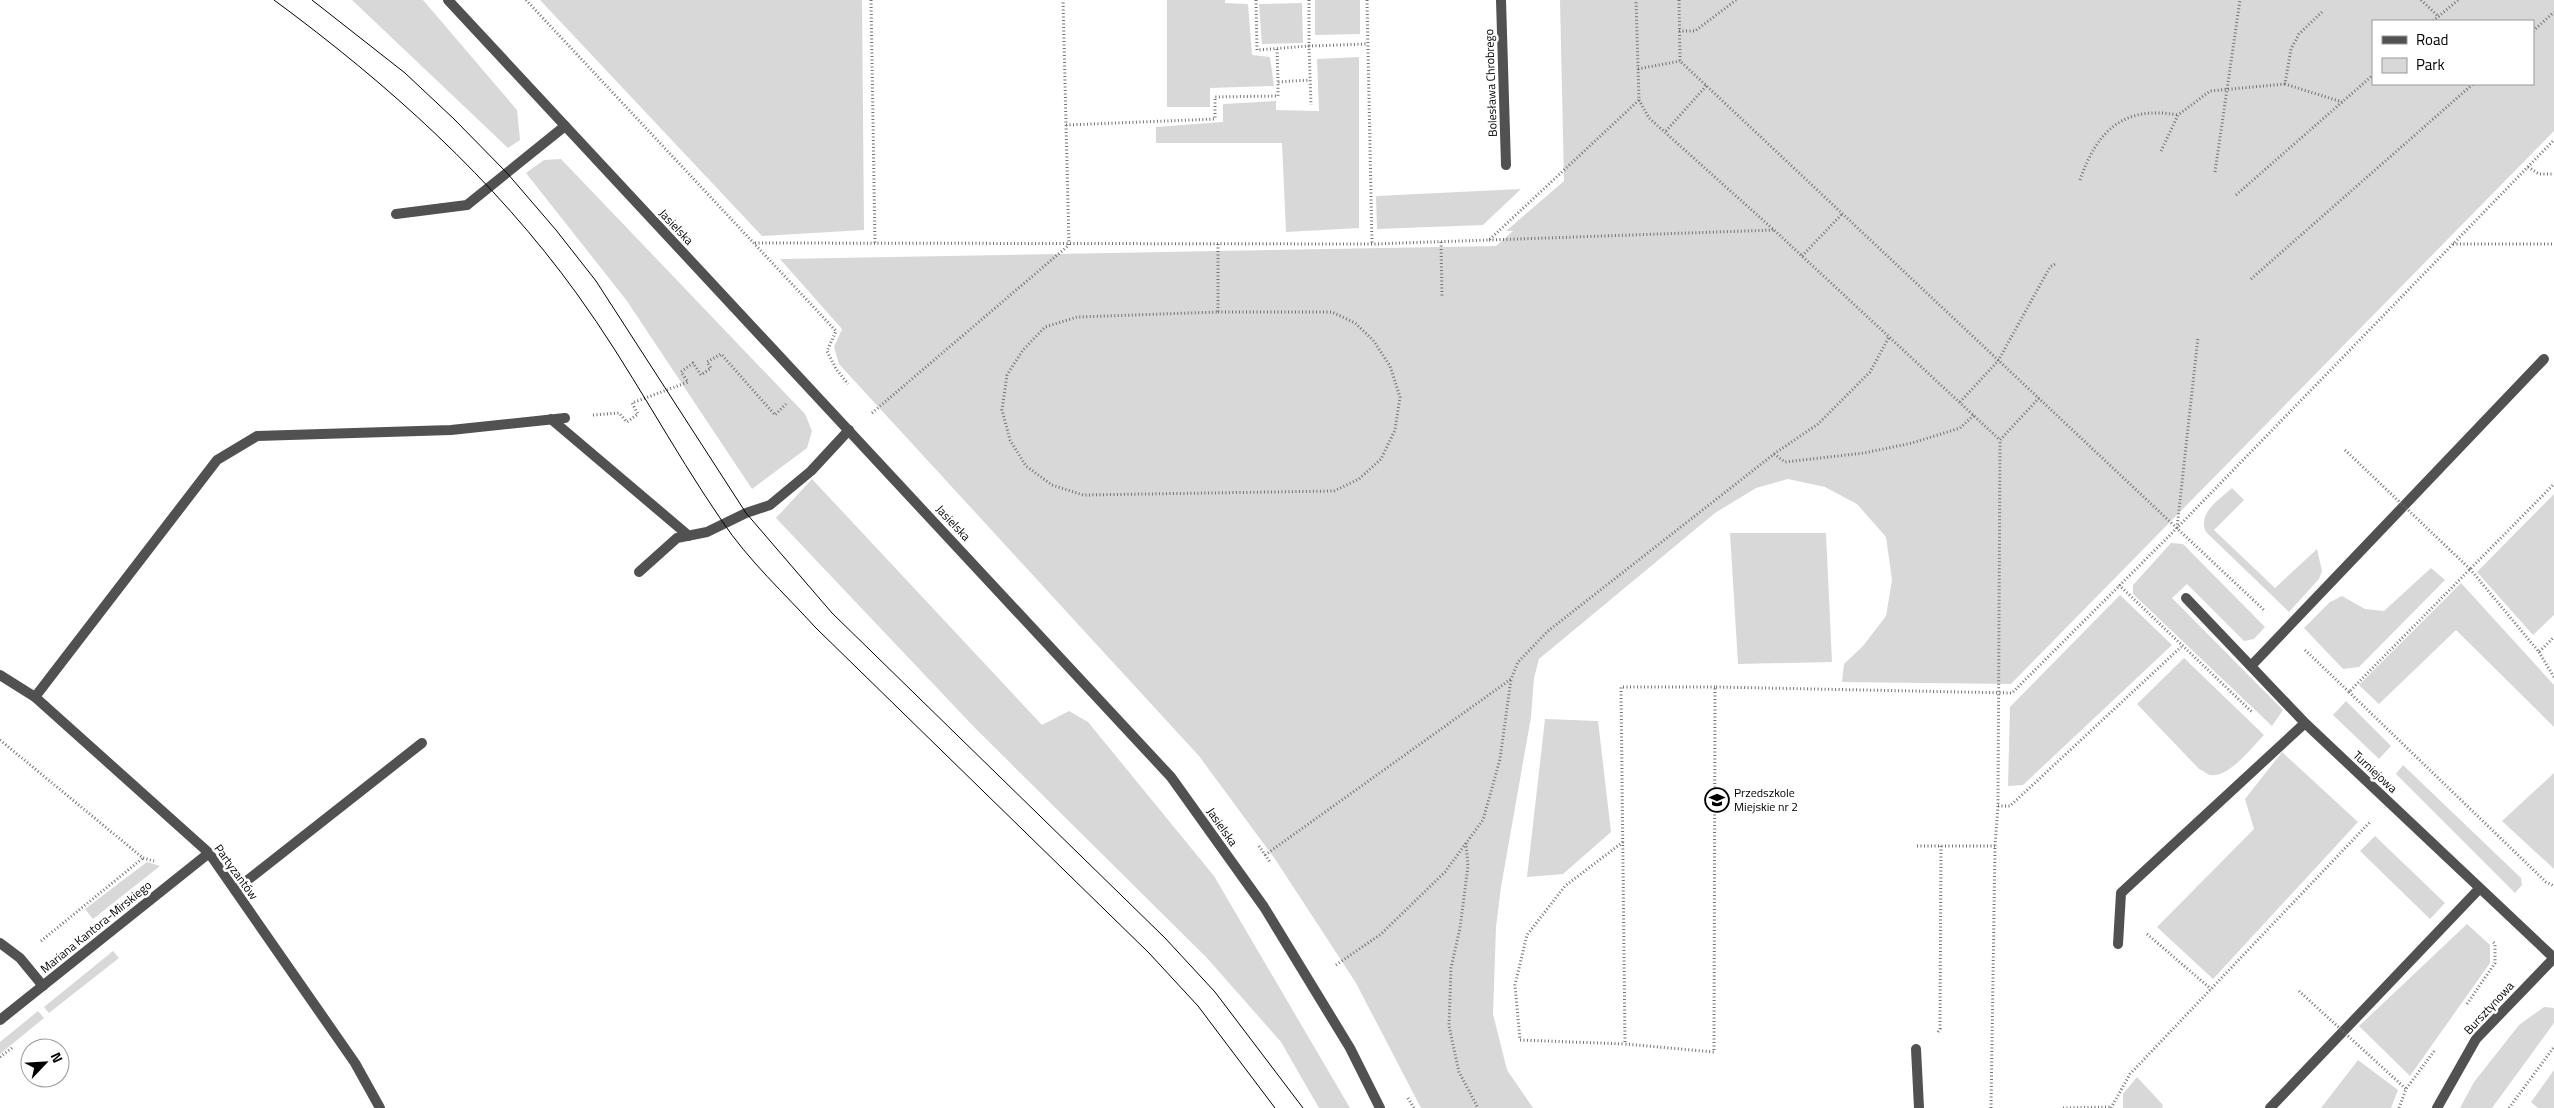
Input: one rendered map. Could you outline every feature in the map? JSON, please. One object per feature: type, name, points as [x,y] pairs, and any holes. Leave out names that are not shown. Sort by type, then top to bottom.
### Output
[{"type":"street","name":"Bolesława Chrobrego","points":[[1502,0],[1506,165]]},
{"type":"street","name":"Jasielska","points":[[452,2],[1171,777],[1264,907],[1350,1048],[1380,1108]]},
{"type":"street","points":[[396,214],[467,205],[565,126]]},
{"type":"street","points":[[2251,666],[2544,359]]},
{"type":"street","points":[[35,698],[217,460],[257,436],[451,430],[566,418]]},
{"type":"street","points":[[551,419],[689,536]]},
{"type":"street","points":[[639,572],[677,538],[707,532],[746,513],[770,504],[811,471],[849,430]]},
{"type":"street","name":"Turniejowa","points":[[2186,598],[2305,723],[2554,958]]},
{"type":"street","name":"Partyzantów","points":[[0,676],[35,698],[209,853],[355,1063],[380,1108]]},
{"type":"street","points":[[2118,944],[2121,893],[2305,723]]},
{"type":"street","points":[[235,890],[422,743]]},
{"type":"street","name":"Mariana Kantora-Mirskiego","points":[[0,1020],[209,853]]},
{"type":"street","points":[[2270,1108],[2480,888]]},
{"type":"street","points":[[0,943],[20,958],[43,986]]},
{"type":"street","name":"Bursztynowa","points":[[2437,1108],[2476,1039],[2554,958]]},
{"type":"street","points":[[1916,1049],[1919,1108]]},
{"type":"path","points":[[871,0],[875,244]]},
{"type":"path","points":[[1063,0],[1069,245]]},
{"type":"path","points":[[1256,0],[1257,50],[1368,44]]},
{"type":"path","points":[[1309,0],[1311,105]]},
{"type":"path","points":[[1367,0],[1372,244]]},
{"type":"path","points":[[1636,0],[1639,100],[1649,118],[1666,131],[1774,230],[2000,440]]},
{"type":"path","points":[[1679,0],[1680,61],[2285,631]]},
{"type":"path","points":[[1679,31],[1695,31],[1736,0]]},
{"type":"path","points":[[2215,172],[2240,0]]},
{"type":"path","points":[[2421,0],[2439,17]]},
{"type":"path","points":[[2435,20],[2458,0]]},
{"type":"path","points":[[2285,84],[2291,49],[2299,34],[2322,12]]},
{"type":"path","points":[[2534,30],[2554,12]]},
{"type":"path","points":[[1066,125],[1215,119],[1215,96],[1278,96],[1277,49]]},
{"type":"path","points":[[1638,69],[1680,61]]},
{"type":"path","points":[[2236,196],[2372,76]]},
{"type":"path","points":[[1278,82],[1310,80]]},
{"type":"path","points":[[2161,151],[2178,115],[2210,91],[2285,84],[2342,102]]},
{"type":"path","points":[[1666,131],[1707,85]]},
{"type":"path","points":[[2251,279],[2472,85]]},
{"type":"path","points":[[1488,240],[1639,100]]},
{"type":"path","points":[[2080,180],[2088,157],[2103,134],[2120,122],[2141,114],[2164,113],[2178,115]]},
{"type":"path","points":[[1625,1044],[1621,687],[2012,692],[2177,528],[2554,140]]},
{"type":"path","points":[[2528,167],[2539,174],[2554,174]]},
{"type":"path","points":[[1802,256],[1842,214]]},
{"type":"path","points":[[754,243],[1372,244],[1774,230]]},
{"type":"path","points":[[1441,242],[1442,298]]},
{"type":"path","points":[[1218,244],[1218,312]]},
{"type":"path","points":[[2453,244],[2554,244]]},
{"type":"path","points":[[871,413],[1069,245]]},
{"type":"path","points":[[1960,402],[1998,361],[2050,267],[2057,263]]},
{"type":"path","points":[[1218,312],[1332,312],[1355,323],[1373,340],[1390,366],[1400,397],[1395,430],[1381,459],[1359,479],[1334,491],[1083,495],[1052,485],[1026,466],[1010,440],[1002,410],[1007,376],[1023,350],[1045,327],[1076,316],[1218,312]]},
{"type":"path","points":[[1336,965],[1381,934],[1445,872],[1483,820],[1500,759],[1511,679],[1518,662],[1548,631],[1774,454],[1818,424],[1870,372],[1889,337]]},
{"type":"path","points":[[2177,528],[2198,337]]},
{"type":"path","points":[[566,418],[619,413],[627,422],[638,414],[632,403],[688,382],[681,372],[693,363],[701,375],[711,368],[707,362],[721,354],[775,415],[831,360]]},
{"type":"path","points":[[1991,1108],[1994,846],[1998,806],[1997,692],[2000,440],[2039,398]]},
{"type":"path","points":[[1774,454],[1785,462],[1864,453],[1912,443],[1960,428],[1974,415]]},
{"type":"path","points":[[2345,450],[2470,569],[2540,652],[2554,677]]},
{"type":"path","points":[[2349,692],[2554,484]]},
{"type":"path","points":[[2540,652],[2554,637]]},
{"type":"path","points":[[1998,806],[2010,806],[2182,647]]},
{"type":"path","points":[[2321,665],[2546,882],[2554,886]]},
{"type":"path","points":[[1265,855],[1511,679]]},
{"type":"path","points":[[1623,842],[1565,886],[1527,935],[1516,985],[1520,1040],[1625,1044],[1714,1052],[1715,687]]},
{"type":"path","points":[[0,740],[143,858],[187,870]]},
{"type":"path","points":[[2063,1108],[2110,1108],[2130,1074],[2370,822]]},
{"type":"path","points":[[1466,842],[1468,866],[1460,928],[1451,968],[1449,1026],[1459,1072],[1478,1108]]},
{"type":"path","points":[[1917,846],[1994,846]]},
{"type":"path","points":[[1935,1036],[1940,1029],[1941,846]]},
{"type":"path","points":[[20,958],[143,858]]},
{"type":"path","points":[[2159,943],[2211,989]]},
{"type":"path","points":[[2298,991],[2406,1089]]},
{"type":"path","points":[[2512,1107],[2554,1047]]},
{"type":"green space","points":[[352,0],[423,0],[517,110],[520,140],[508,148]]},
{"type":"green space","points":[[540,0],[862,0],[864,230],[762,236]]},
{"type":"green space","points":[[1167,0],[1225,0],[1225,3],[1248,4],[1252,55],[1270,57],[1274,86],[1210,88],[1210,107],[1167,107]]},
{"type":"green space","points":[[1315,0],[1360,0],[1360,34],[1315,35]]},
{"type":"green space","points":[[1560,0],[2554,0],[2554,131],[2011,684],[1842,682],[1844,664],[1863,646],[1886,616],[1892,580],[1886,537],[1857,504],[1825,487],[1788,479],[1756,488],[1715,513],[1539,659],[1534,678],[1531,717],[1501,887],[1496,927],[1493,1014],[1507,1070],[1533,1108],[1421,1108],[1356,983],[1275,859],[1199,756],[839,364],[834,347],[842,329],[780,259],[1496,246],[1513,231],[1506,231],[1564,181]]},
{"type":"green space","points":[[1302,3],[1303,43],[1262,44],[1259,4]]},
{"type":"green space","points":[[1359,57],[1359,228],[1286,232],[1282,143],[1156,143],[1156,127],[1223,122],[1223,104],[1276,101],[1276,110],[1319,111],[1317,59]]},
{"type":"green space","points":[[561,159],[805,414],[812,431],[807,448],[752,489],[627,301],[526,173],[544,160]]},
{"type":"green space","points":[[1521,189],[1483,225],[1377,229],[1376,196]]},
{"type":"green space","points":[[812,479],[1042,725],[1069,711],[1088,722],[1214,876],[1350,1108],[1319,1108],[1281,1042],[1207,958],[975,728],[776,518]]},
{"type":"green space","points":[[2232,488],[2244,500],[2214,530],[2275,588],[2317,549],[2322,571],[2319,579],[2289,612],[2206,532],[2204,519],[2207,513]]},
{"type":"green space","points":[[2554,494],[2554,615],[2533,635],[2477,572]]},
{"type":"green space","points":[[1730,533],[1826,533],[1832,662],[1738,664]]},
{"type":"green space","points":[[2171,543],[2183,544],[2265,627],[2254,639],[2244,641],[2187,584],[2172,598],[2283,710],[2272,726],[2133,594],[2133,585]]},
{"type":"green space","points":[[2431,568],[2445,580],[2359,667],[2343,669],[2304,628],[2330,602],[2342,596],[2365,609],[2384,611]]},
{"type":"green space","points":[[2461,583],[2554,685],[2554,727],[2456,630],[2379,704],[2359,685]]},
{"type":"green space","points":[[2120,595],[2172,645],[2023,785],[2008,786],[2010,707]]},
{"type":"green space","points":[[2184,658],[2264,735],[2232,767],[2217,775],[2210,775],[2199,769],[2137,704]]},
{"type":"green space","points":[[2346,701],[2391,746],[2379,759],[2333,715]]},
{"type":"green space","points":[[1545,719],[1598,721],[1611,832],[1563,874],[1527,877]]},
{"type":"green space","points":[[2282,752],[2358,822],[2213,979],[2157,927],[2254,829],[2245,799]]},
{"type":"green space","points":[[2403,765],[2521,878],[2522,885],[2515,893],[2396,774]]},
{"type":"green space","points":[[2554,773],[2554,869],[2502,821]]},
{"type":"green space","points":[[2375,836],[2445,903],[2430,919],[2360,851]]},
{"type":"green space","points":[[147,862],[160,866],[93,919],[85,909]]},
{"type":"green space","points":[[2467,924],[2490,945],[2490,963],[2410,1076],[2359,1026]]},
{"type":"green space","points":[[113,951],[119,958],[49,1013],[44,1007]]},
{"type":"green space","points":[[2544,1007],[2554,1008],[2554,1023],[2492,1108],[2460,1108],[2474,1082],[2519,1025]]},
{"type":"green space","points":[[38,1011],[44,1018],[0,1054],[0,1042]]},
{"type":"green space","points":[[2358,1060],[2398,1090],[2391,1108],[2321,1108]]},
{"type":"green space","points":[[2554,1070],[2554,1108],[2538,1108],[2531,1102]]},
{"type":"green space","points":[[2137,1077],[2163,1105],[2162,1108],[2123,1108],[2123,1094]]},
{"type":"tram line","points":[[274,0],[358,65],[398,100],[437,135],[511,211],[577,294],[633,378],[703,493],[743,549],[816,628],[1149,953],[1198,1006],[1275,1108]]},
{"type":"tram line","points":[[312,0],[405,73],[507,173],[556,230],[596,281],[746,513],[832,613],[1165,938],[1215,992],[1303,1108]]},
{"type":"place","name":"Przedszkole Miejskie nr 2","points":[[1717,800]]}]
